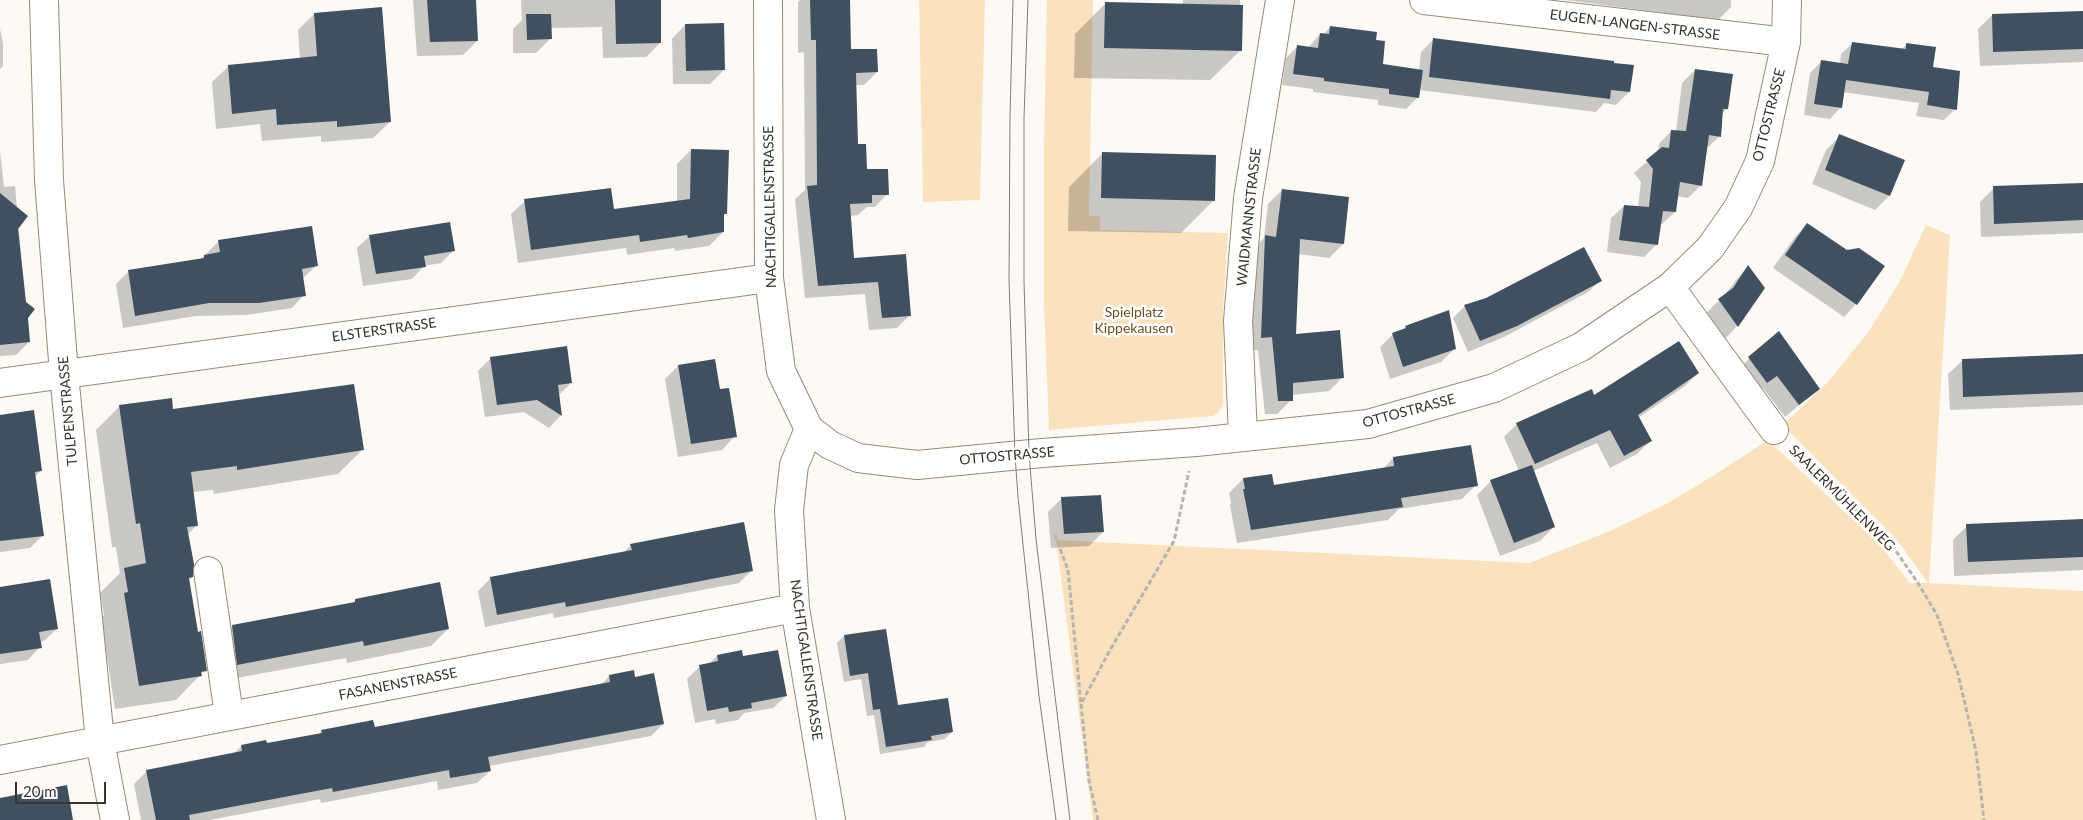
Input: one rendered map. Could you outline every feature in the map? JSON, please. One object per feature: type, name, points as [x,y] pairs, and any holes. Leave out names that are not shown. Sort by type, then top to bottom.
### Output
[{"type":"street","name":"TULPENSTRASSE","points":[[44,0],[49,180],[64,374],[100,741],[115,820]]},
{"type":"street","name":"NACHTIGALLENSTRASSE","points":[[768,0],[769,278],[781,371],[809,429],[794,464],[789,510],[795,608],[831,820]]},
{"type":"street","name":"WAIDMANNSTRASSE","points":[[1243,436],[1238,321],[1248,198],[1280,0]]},
{"type":"street","name":"EUGEN-LANGEN-STRASSE","points":[[1424,0],[1786,42]]},
{"type":"street","name":"OTTOSTRASSE","points":[[809,429],[830,445],[858,458],[917,465],[1042,453],[1196,442],[1368,424],[1494,388],[1581,347],[1670,287],[1710,248],[1738,208],[1760,160],[1786,42],[1787,0]]},
{"type":"street","name":"ELSTERSTRASSE","points":[[0,383],[769,278]]},
{"type":"street","points":[[1670,287],[1774,430]]},
{"type":"street","points":[[208,571],[229,715]]},
{"type":"street","name":"FASANENSTRASSE","points":[[0,760],[795,608]]},
{"type":"path","name":"SAALERMÜHLENWEG","points":[[1774,430],[1891,544],[1938,615],[1958,674],[1976,751],[1984,820]]},
{"type":"path","points":[[1081,704],[1110,650],[1174,541],[1196,442]]},
{"type":"path","points":[[1054,535],[1068,570],[1087,782],[1098,820]]},
{"type":"green space","points":[[919,0],[985,0],[980,200],[923,202]]},
{"type":"green space","name":"Spielplatz Kippekausen","points":[[1047,0],[1093,0],[1089,216],[1100,216],[1100,230],[1228,233],[1223,309],[1223,404],[1219,412],[1213,416],[1049,430],[1044,305],[1044,146]]},
{"type":"green space","points":[[1926,225],[1950,235],[1929,583],[2083,591],[2083,820],[1093,820],[1056,540],[1529,563],[1610,531],[1668,503],[1768,440],[1880,545],[1910,583],[1928,583],[1897,540],[1783,425],[1829,381],[1869,331],[1900,281]]},
{"type":"building","points":[[427,0],[476,0],[478,41],[430,42]]},
{"type":"building","points":[[615,0],[661,0],[661,43],[616,44]]},
{"type":"building","points":[[810,0],[850,0],[851,49],[877,49],[878,72],[856,73],[858,144],[866,144],[867,169],[888,169],[889,195],[872,195],[872,203],[850,204],[854,258],[906,254],[911,316],[882,318],[878,282],[818,286],[807,186],[817,185],[816,40],[811,40]]},
{"type":"building","points":[[1105,2],[1243,5],[1242,51],[1104,48]]},
{"type":"building","points":[[382,7],[391,122],[337,127],[337,121],[277,125],[276,109],[232,114],[228,65],[317,56],[314,13]]},
{"type":"building","points":[[2083,11],[2083,49],[1993,52],[1992,14]]},
{"type":"building","points":[[526,14],[551,14],[552,39],[527,40]]},
{"type":"building","points":[[724,23],[725,70],[686,71],[685,24]]},
{"type":"building","points":[[1330,26],[1377,32],[1376,40],[1385,41],[1383,64],[1423,70],[1419,98],[1389,94],[1389,89],[1324,81],[1324,78],[1293,74],[1297,45],[1318,48],[1320,33],[1329,34]]},
{"type":"building","points":[[1433,38],[1634,65],[1630,92],[1611,90],[1610,99],[1429,77]]},
{"type":"building","points":[[1852,42],[1906,49],[1906,43],[1936,47],[1933,67],[1960,71],[1957,110],[1927,105],[1929,92],[1846,80],[1842,108],[1814,104],[1821,60],[1848,64]]},
{"type":"building","points":[[1695,69],[1733,74],[1728,109],[1723,109],[1721,137],[1709,135],[1702,186],[1680,182],[1676,212],[1663,211],[1658,245],[1619,240],[1624,205],[1649,207],[1653,169],[1646,160],[1662,147],[1669,148],[1671,130],[1686,131]]},
{"type":"building","points":[[1839,134],[1905,160],[1890,196],[1825,170]]},
{"type":"building","points":[[691,149],[729,150],[727,214],[724,214],[724,232],[688,238],[687,235],[640,242],[639,235],[531,250],[524,199],[611,188],[614,209],[690,199]]},
{"type":"building","points":[[1102,152],[1216,155],[1215,201],[1101,198]]},
{"type":"building","points":[[2083,183],[2083,220],[1994,224],[1993,186]]},
{"type":"building","points":[[1282,189],[1349,197],[1344,244],[1300,239],[1296,334],[1340,330],[1344,378],[1293,383],[1293,401],[1278,401],[1272,337],[1261,338],[1265,235],[1276,237]]},
{"type":"building","points":[[0,193],[28,216],[18,229],[26,302],[35,309],[28,318],[30,342],[0,345]]},
{"type":"building","points":[[450,222],[455,251],[424,256],[426,267],[376,274],[369,235]]},
{"type":"building","points":[[1807,223],[1847,250],[1859,248],[1885,266],[1857,305],[1785,255]]},
{"type":"building","points":[[312,226],[318,266],[302,269],[306,296],[259,303],[209,303],[135,316],[128,270],[204,258],[204,255],[220,252],[218,240]]},
{"type":"building","points":[[1584,247],[1602,281],[1517,326],[1480,341],[1464,305],[1486,298]]},
{"type":"building","points":[[1748,265],[1765,288],[1738,327],[1718,299],[1733,288]]},
{"type":"building","points":[[1449,310],[1456,349],[1403,367],[1392,333],[1406,328],[1405,326]]},
{"type":"building","points":[[1779,331],[1820,389],[1799,405],[1777,376],[1767,383],[1748,357]]},
{"type":"building","points":[[1679,341],[1699,373],[1638,415],[1652,441],[1624,456],[1610,430],[1535,464],[1516,423],[1592,389],[1594,395]]},
{"type":"building","points":[[567,346],[572,383],[558,385],[562,416],[537,400],[497,405],[490,357]]},
{"type":"building","points":[[2083,354],[2083,392],[1963,397],[1962,359]]},
{"type":"building","points":[[715,359],[720,389],[729,388],[737,437],[691,444],[678,365]]},
{"type":"building","points":[[354,384],[364,450],[237,470],[237,466],[191,472],[198,526],[187,527],[194,564],[193,577],[189,578],[198,632],[201,631],[207,671],[201,672],[202,676],[139,686],[124,593],[128,592],[124,568],[146,563],[140,523],[136,524],[119,405],[172,398],[173,409]]},
{"type":"building","points":[[34,410],[42,471],[35,472],[44,536],[0,541],[0,415]]},
{"type":"building","points":[[1471,445],[1478,486],[1401,498],[1403,507],[1251,530],[1243,489],[1245,489],[1243,478],[1272,474],[1274,485],[1394,466],[1393,457]]},
{"type":"building","points":[[1532,465],[1555,527],[1514,543],[1490,480]]},
{"type":"building","points":[[1101,495],[1104,532],[1064,534],[1061,497]]},
{"type":"building","points":[[2083,519],[2083,557],[1968,562],[1966,524]]},
{"type":"building","points":[[744,522],[753,571],[566,607],[565,602],[497,615],[490,577],[632,550],[630,544]]},
{"type":"building","points":[[50,579],[58,629],[39,632],[42,648],[0,654],[0,587]]},
{"type":"building","points":[[440,582],[449,629],[364,646],[363,641],[237,665],[232,625],[355,602],[355,599]]},
{"type":"building","points":[[886,629],[898,705],[948,698],[953,732],[931,736],[932,740],[886,747],[880,709],[873,710],[868,673],[850,676],[844,635]]},
{"type":"building","points":[[742,650],[743,656],[778,650],[787,696],[751,703],[752,708],[729,712],[728,707],[707,711],[699,665],[718,661],[717,655]]},
{"type":"building","points":[[634,670],[635,677],[654,673],[664,724],[488,757],[491,771],[450,778],[449,770],[333,792],[332,788],[189,815],[190,820],[156,820],[146,770],[242,751],[241,745],[266,740],[267,743],[322,733],[321,730],[373,720],[375,727],[610,682],[609,675]]},
{"type":"building","points":[[67,785],[73,820],[0,820],[0,798]]},
{"type":"tram line","points":[[1013,0],[1009,280],[1015,455],[1039,696],[1056,820]]},
{"type":"tram line","points":[[1028,0],[1024,118],[1024,281],[1029,454],[1036,539],[1070,820]]}]
